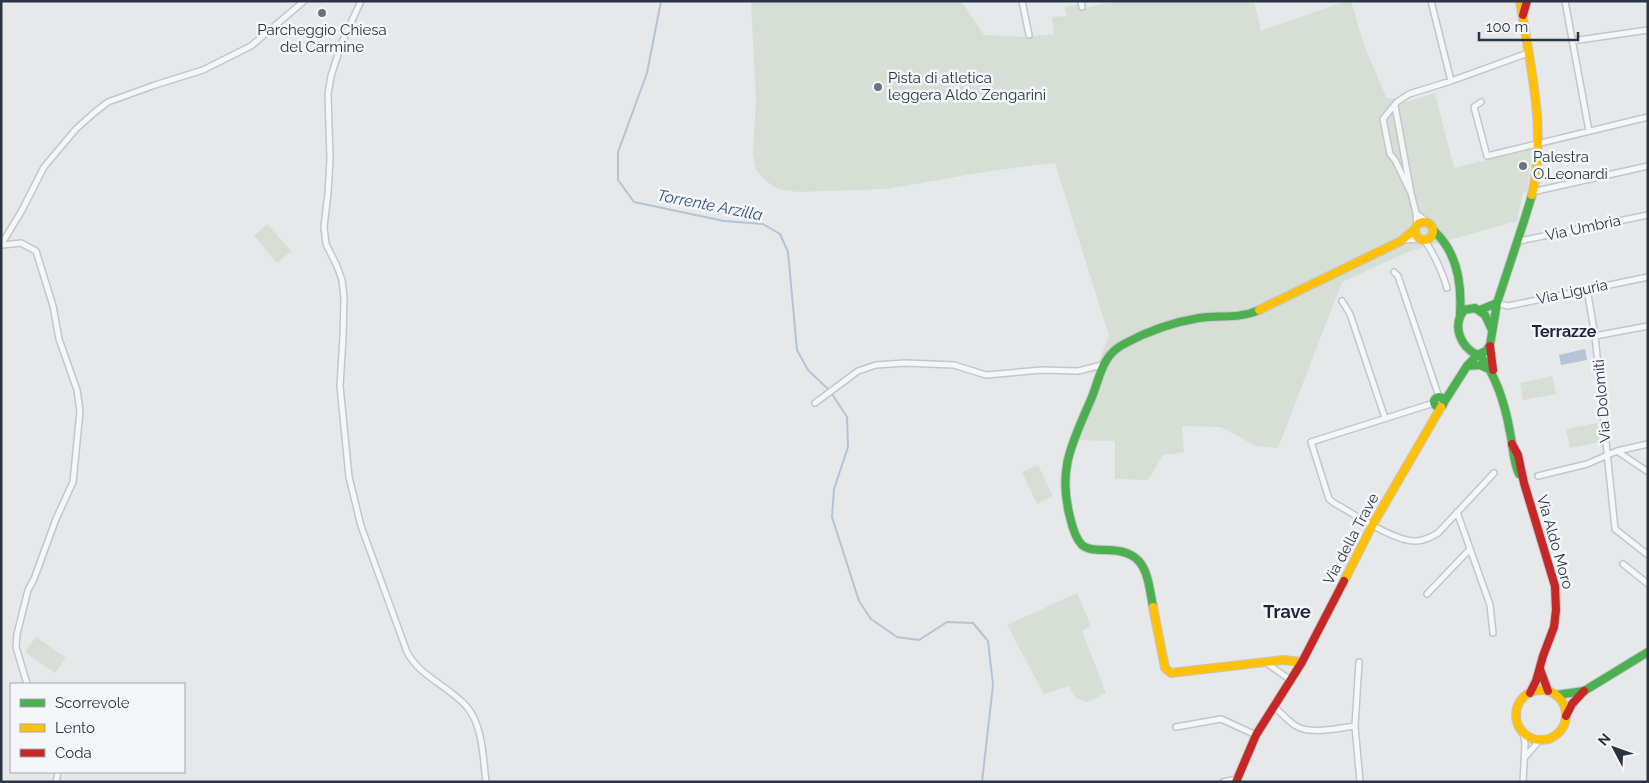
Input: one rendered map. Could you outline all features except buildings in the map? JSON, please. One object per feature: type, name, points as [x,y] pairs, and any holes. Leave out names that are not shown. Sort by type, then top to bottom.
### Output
[{"type":"street","points":[[1,245],[21,212],[44,167],[76,129],[94,112],[108,102],[203,70],[251,46],[304,1]]},
{"type":"street","points":[[361,1],[342,42],[331,76],[328,94],[330,159],[324,227],[326,244],[337,266],[343,289],[340,386],[349,477],[361,526],[407,652],[418,667],[468,708],[474,719],[480,739],[486,782]]},
{"type":"street","points":[[1022,1],[1029,35]]},
{"type":"street","points":[[1431,1],[1451,81]]},
{"type":"street","points":[[1494,473],[1438,533],[1430,538],[1417,541],[1398,538],[1329,499],[1311,442],[1439,402],[1452,389],[1467,366],[1490,346],[1498,303],[1519,241],[1536,170],[1538,144],[1536,117],[1520,1]]},
{"type":"street","points":[[1523,16],[1527,1]]},
{"type":"street","points":[[1565,1],[1589,131]]},
{"type":"street","points":[[1572,41],[1648,30]]},
{"type":"street","points":[[1411,193],[1395,160],[1390,154],[1383,120],[1397,102],[1409,94],[1528,53]]},
{"type":"street","points":[[1481,102],[1474,107],[1487,156],[1648,117]]},
{"type":"street","points":[[1395,106],[1416,213],[1415,232],[1433,252],[1448,288]]},
{"type":"street","points":[[1532,192],[1648,166]]},
{"type":"street","points":[[1416,213],[1433,227],[1434,231],[1444,238],[1447,244],[1462,296],[1458,326],[1465,347],[1467,366]]},
{"type":"street","name":"Via Umbria","points":[[1519,241],[1648,215]]},
{"type":"street","points":[[1302,662],[1283,660],[1171,673],[1165,668],[1147,574],[1142,562],[1126,551],[1092,550],[1083,545],[1077,537],[1066,499],[1064,483],[1067,461],[1072,444],[1097,385],[1102,365],[1107,356],[1123,345],[1198,318],[1243,316],[1255,312],[1401,241],[1416,227],[1423,222],[1427,222]]},
{"type":"street","points":[[1401,241],[1432,238],[1434,231]]},
{"type":"street","points":[[1424,240],[1447,244]]},
{"type":"street","points":[[1,245],[21,243],[36,251],[53,306],[59,339],[77,390],[80,411],[73,482],[28,590],[17,634],[16,647],[27,683]]},
{"type":"street","points":[[1394,272],[1398,276],[1439,402]]},
{"type":"street","name":"Via Liguria","points":[[1498,303],[1508,306],[1648,277]]},
{"type":"street","name":"Via Dolomiti","points":[[1587,289],[1595,336],[1615,529],[1648,555]]},
{"type":"street","points":[[1462,296],[1489,321],[1492,330]]},
{"type":"street","points":[[1342,301],[1350,314],[1385,418]]},
{"type":"street","points":[[1460,314],[1470,308],[1477,309],[1498,303]]},
{"type":"street","points":[[1595,336],[1648,326]]},
{"type":"street","name":"Via Aldo Moro","points":[[1490,346],[1493,372],[1499,387],[1515,466],[1524,483],[1555,586],[1557,603],[1555,621],[1537,682],[1518,708],[1517,716],[1523,732],[1525,758],[1523,782]]},
{"type":"street","points":[[1465,347],[1479,355]]},
{"type":"street","name":"Via Aldo Moro","points":[[1479,355],[1493,372]]},
{"type":"street","points":[[815,403],[858,371],[876,365],[905,363],[954,365],[986,375],[1042,370],[1078,371],[1102,365]]},
{"type":"street","points":[[1467,366],[1480,364],[1493,372]]},
{"type":"street","name":"Via della Trave","points":[[1236,782],[1256,735],[1292,681],[1373,524],[1435,416],[1439,402]]},
{"type":"street","points":[[1538,476],[1587,464],[1617,451],[1648,444]]},
{"type":"street","points":[[1617,451],[1648,472]]},
{"type":"street","points":[[1457,512],[1490,605],[1493,632]]},
{"type":"street","points":[[1427,594],[1470,549]]},
{"type":"street","points":[[1623,564],[1648,584]]},
{"type":"street","points":[[1566,716],[1572,704],[1584,691],[1648,652]]},
{"type":"street","points":[[1626,666],[1648,658]]},
{"type":"street","points":[[1265,662],[1292,681]]},
{"type":"street","points":[[1359,662],[1355,726],[1360,782]]},
{"type":"street","points":[[1523,732],[1530,738],[1548,740],[1561,731],[1565,724],[1565,708],[1552,693],[1540,667]]},
{"type":"street","points":[[1530,693],[1541,690],[1552,693],[1584,691]]},
{"type":"street","points":[[1275,707],[1294,725],[1302,729],[1312,730],[1355,726]]},
{"type":"street","points":[[1176,727],[1222,719],[1256,735]]},
{"type":"street","points":[[1525,758],[1539,740]]},
{"type":"street","points":[[1223,782],[1232,780],[1236,782]]},
{"type":"shaded area","points":[[751,1],[961,1],[984,35],[1026,37],[1054,34],[1052,17],[1067,16],[1065,7],[1079,4],[1080,9],[1117,1],[1254,1],[1261,31],[1346,1],[1351,1],[1364,45],[1386,97],[1407,102],[1435,93],[1454,168],[1530,149],[1532,153],[1527,192],[1523,193],[1517,221],[1410,251],[1342,282],[1278,448],[1256,446],[1221,427],[1182,426],[1184,452],[1163,455],[1148,480],[1115,479],[1115,441],[1076,440],[1105,365],[1099,361],[1109,336],[1055,163],[990,171],[886,189],[799,192],[778,189],[766,181],[756,170],[753,154],[756,100]]},
{"type":"shaded area","points":[[267,224],[291,251],[277,263],[254,236]]},
{"type":"shaded area","points":[[1552,376],[1556,394],[1523,400],[1520,383]]},
{"type":"shaded area","points":[[1597,423],[1600,442],[1570,448],[1566,429]]},
{"type":"shaded area","points":[[1038,465],[1053,496],[1037,504],[1022,472]]},
{"type":"shaded area","points":[[1077,593],[1091,626],[1082,631],[1106,693],[1088,702],[1076,698],[1069,686],[1044,694],[1007,625]]},
{"type":"shaded area","points":[[36,637],[66,658],[55,673],[25,652]]},
{"type":"water","points":[[1585,349],[1587,360],[1561,365],[1559,355]]},
{"type":"waterway","name":"Torrente Arzilla","points":[[661,1],[647,73],[618,152],[618,180],[634,202],[724,221],[763,224],[780,234],[788,252],[797,350],[808,370],[830,391],[847,417],[848,447],[834,489],[832,517],[859,601],[871,619],[897,637],[919,640],[947,622],[973,623],[988,641],[993,685],[982,782]]},
{"type":"traffic: fast","points":[[1492,330],[1485,315],[1475,308],[1464,310],[1460,316],[1458,329],[1462,341],[1477,355],[1486,351],[1490,345],[1497,303],[1532,195]]},
{"type":"traffic: fast","points":[[1434,231],[1442,239],[1453,259],[1459,280],[1460,314]]},
{"type":"traffic: fast","points":[[1480,310],[1497,303]]},
{"type":"traffic: fast","points":[[1153,607],[1146,574],[1142,565],[1136,559],[1129,554],[1118,551],[1087,548],[1082,545],[1076,535],[1066,500],[1065,484],[1066,469],[1073,442],[1106,360],[1124,344],[1141,335],[1180,322],[1207,317],[1244,315],[1259,310]]},
{"type":"traffic: fast","points":[[1444,402],[1467,366],[1477,355]]},
{"type":"traffic: fast","points":[[1480,355],[1491,372],[1503,401],[1514,459],[1519,474]]},
{"type":"traffic: fast","points":[[1467,366],[1480,365],[1491,370]]},
{"type":"traffic: fast","points":[[1437,397],[1441,397],[1444,402],[1443,406],[1437,407],[1434,404],[1434,400],[1437,397]]},
{"type":"traffic: fast","points":[[1556,695],[1584,691],[1648,652]]},
{"type":"traffic: slow","points":[[1520,1],[1532,73],[1537,122],[1538,146],[1532,195]]},
{"type":"traffic: slow","points":[[1420,222],[1428,222],[1433,227],[1433,231],[1431,238],[1420,240],[1415,235],[1415,227],[1420,222]]},
{"type":"traffic: slow","points":[[1259,310],[1401,241],[1415,229]]},
{"type":"traffic: slow","points":[[1344,581],[1373,524],[1441,407]]},
{"type":"traffic: slow","points":[[1153,607],[1165,668],[1171,673],[1283,660],[1302,662]]},
{"type":"traffic: slow","points":[[1541,690],[1559,697],[1566,715],[1559,733],[1541,740],[1523,733],[1516,715],[1523,697],[1541,690]]},
{"type":"traffic: jam","points":[[1523,15],[1527,1]]},
{"type":"traffic: jam","points":[[1490,346],[1493,370]]},
{"type":"traffic: jam","points":[[1512,444],[1518,455],[1524,483],[1555,586],[1556,610],[1554,627],[1536,681],[1530,693]]},
{"type":"traffic: jam","points":[[1236,782],[1256,735],[1302,662],[1344,581]]},
{"type":"traffic: jam","points":[[1540,669],[1548,691]]},
{"type":"traffic: jam","points":[[1566,716],[1572,704],[1584,691]]},
{"type":"place","name":"Parcheggio Chiesa del Carmine","points":[[322,13]]},
{"type":"place","name":"Pista di atletica leggera Aldo Zengarini","points":[[878,87]]},
{"type":"place","name":"Palestra O.Leonardi","points":[[1523,166]]},
{"type":"district","name":"Terrazze","points":[[1564,331]]},
{"type":"district","name":"Trave","points":[[1287,611]]}]
